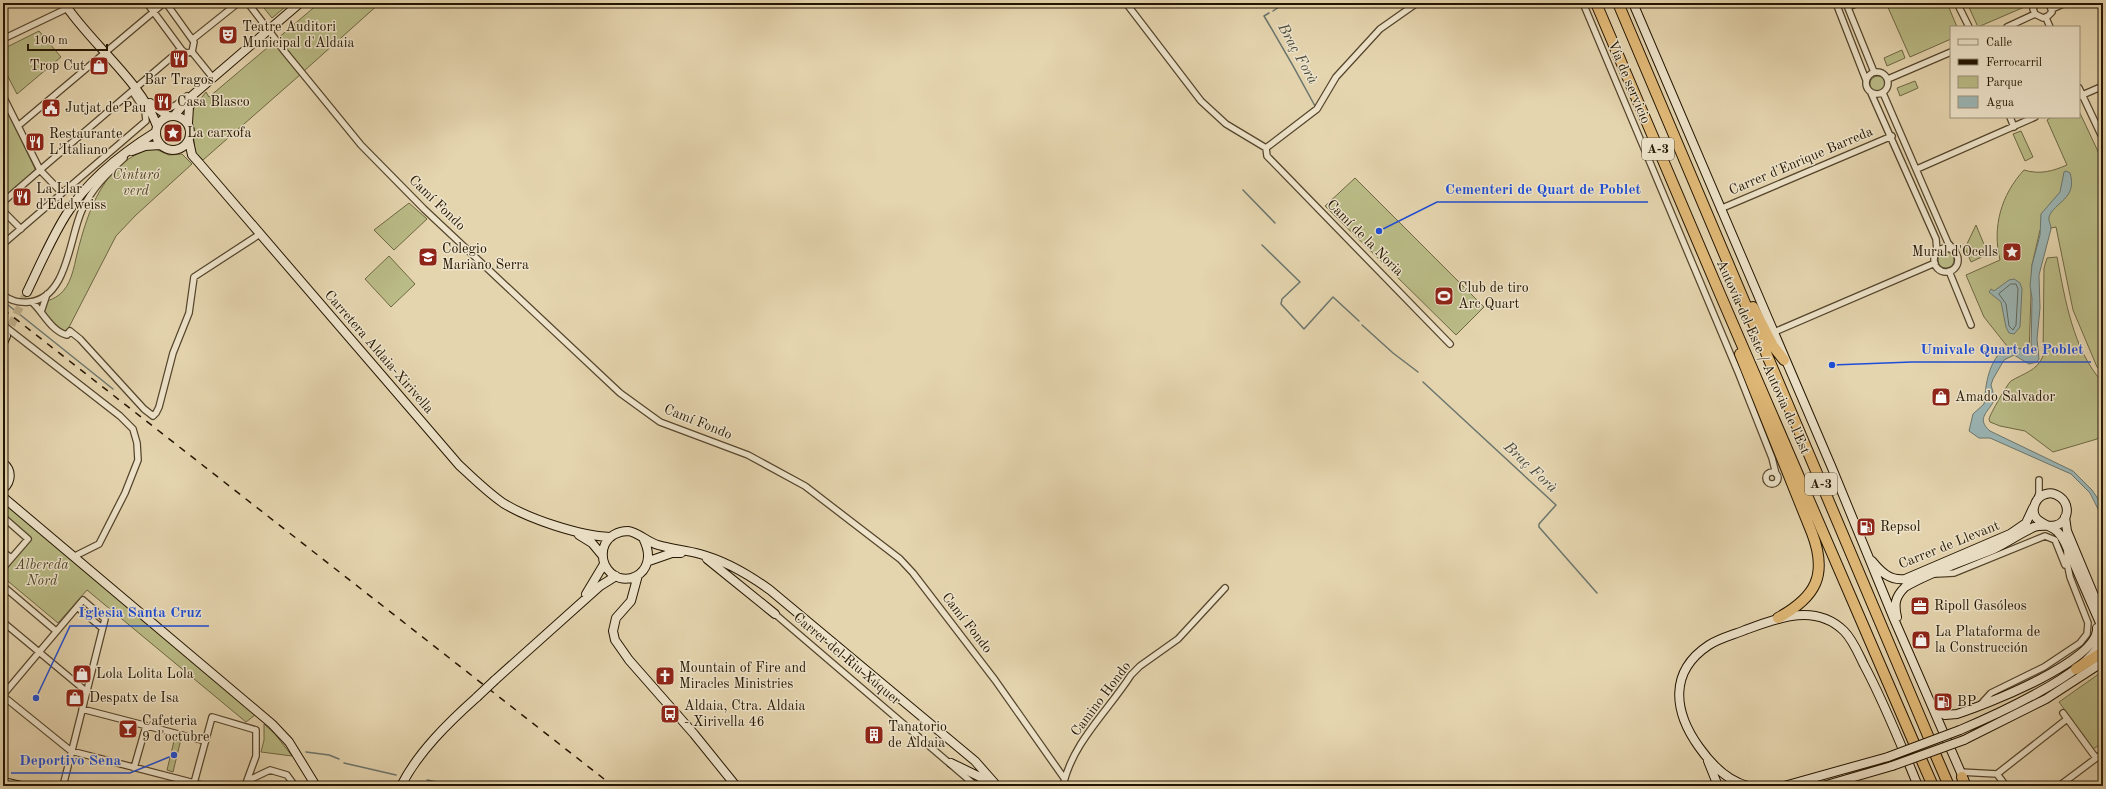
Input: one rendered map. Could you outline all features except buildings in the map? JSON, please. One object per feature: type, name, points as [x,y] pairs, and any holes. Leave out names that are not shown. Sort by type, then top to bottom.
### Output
[{"type":"highway","name":"Autovía del Este / Autovia de l'Est","points":[[1596,3],[1914,743]]},
{"type":"highway","name":"Autovía del Este / Autovia de l'Est","points":[[1618,3],[1928,738]]},
{"type":"highway","points":[[1714,228],[1727,247],[1756,315],[1773,346],[1784,360]]},
{"type":"highway","points":[[1720,294],[1721,306],[1809,526],[1819,557],[1818,576],[1810,595],[1795,609],[1778,618]]},
{"type":"highway","points":[[2076,669],[2103,652]]},
{"type":"highway","points":[[1936,756],[1949,786]]},
{"type":"highway","points":[[1922,761],[1933,786]]},
{"type":"street","points":[[146,3],[181,49],[185,53],[192,52]]},
{"type":"street","points":[[18,126],[165,3],[193,39],[194,42],[192,52]]},
{"type":"street","points":[[193,39],[238,3]]},
{"type":"street","name":"Camí Fondo","points":[[248,3],[351,133],[390,175],[620,393],[660,422],[748,455],[805,486],[900,559],[913,573],[995,680],[1064,778]]},
{"type":"street","points":[[27,292],[65,216],[77,199],[97,177],[122,155],[156,129],[201,88],[300,3]]},
{"type":"street","points":[[1126,3],[1201,101],[1226,124],[1266,148],[1316,109],[1336,77],[1380,29],[1416,3]]},
{"type":"street","name":"Vía de servicio","points":[[1583,3],[1693,263],[1772,458],[1773,473]]},
{"type":"street","points":[[1633,3],[1772,333],[1964,780],[1997,774],[2067,718]]},
{"type":"street","points":[[1836,3],[1866,80],[1867,87],[1871,92],[1892,136],[1936,240],[1937,251],[1934,257],[1935,264],[1939,269],[1949,271],[1957,265],[1958,258],[1955,251],[1948,243],[1883,93]]},
{"type":"street","points":[[1858,3],[1847,5],[1874,72]]},
{"type":"street","points":[[1958,3],[1969,26]]},
{"type":"street","points":[[2036,3],[2033,9],[2035,14],[2041,18],[2046,18]]},
{"type":"street","points":[[2046,18],[2050,14],[2052,5],[2065,3]]},
{"type":"street","points":[[3,40],[66,6],[135,88],[152,111],[160,145]]},
{"type":"street","points":[[2009,26],[2035,14]]},
{"type":"street","points":[[2046,18],[2050,26]]},
{"type":"street","points":[[3,202],[181,49]]},
{"type":"street","points":[[192,52],[213,78]]},
{"type":"street","points":[[1888,79],[1950,52]]},
{"type":"street","points":[[1866,80],[1874,72],[1881,72],[1888,79],[1888,87],[1883,93],[1877,94],[1871,92]]},
{"type":"street","points":[[2103,86],[2081,96],[2103,139]]},
{"type":"street","points":[[135,88],[155,108],[171,116],[182,118],[188,123]]},
{"type":"street","points":[[3,244],[146,121],[145,111],[134,94],[135,88]]},
{"type":"street","points":[[155,108],[163,111],[176,105],[191,92],[201,88]]},
{"type":"street","points":[[105,156],[122,155],[145,146],[160,145],[168,150],[180,150],[189,141],[191,132],[188,123],[189,107],[201,88]]},
{"type":"street","points":[[3,96],[40,170],[62,193]]},
{"type":"street","points":[[2010,118],[2014,126]]},
{"type":"street","points":[[1917,169],[2033,118]]},
{"type":"street","name":"Carrer d'Enrique Barreda","points":[[1720,209],[1892,136]]},
{"type":"street","name":"Carretera Aldaia-Xirivella","points":[[189,141],[192,155]]},
{"type":"street","points":[[3,295],[11,300],[32,302],[52,292],[60,277],[82,210],[96,184],[126,156],[145,146]]},
{"type":"street","name":"Camí de la Noria","points":[[1266,148],[1267,156],[1450,344]]},
{"type":"street","name":"Carretera Aldaia-Xirivella","points":[[180,150],[192,155],[459,464],[482,488],[518,511],[573,531],[597,537],[610,537]]},
{"type":"street","points":[[3,211],[21,230]]},
{"type":"street","points":[[32,302],[62,334],[67,335],[70,331],[80,339],[144,409],[153,416],[159,407],[173,353],[189,313],[194,276],[260,234]]},
{"type":"street","points":[[1937,251],[1944,248],[1955,251]]},
{"type":"street","points":[[1772,333],[1935,264]]},
{"type":"street","points":[[1949,271],[1972,325]]},
{"type":"street","points":[[41,312],[47,294]]},
{"type":"street","points":[[3,325],[120,416],[133,429],[137,443],[138,460],[125,493],[99,544],[76,556]]},
{"type":"street","points":[[3,463],[9,470],[10,475],[5,487],[16,506]]},
{"type":"street","points":[[1784,786],[1888,757],[1960,730],[2008,708],[2076,669],[2096,650],[2101,638],[2100,623],[2067,547],[2061,536],[2048,526],[2038,521],[2035,516],[2035,503],[2040,493],[2039,480],[2046,491],[2057,495],[2065,502],[2067,512],[2064,522],[2103,617]]},
{"type":"street","points":[[2035,503],[2041,496],[2051,493]]},
{"type":"street","points":[[3,497],[76,556],[272,724],[289,742],[316,786]]},
{"type":"street","name":"Carrer de Llevant","points":[[1868,554],[1883,573],[1896,579],[1905,579],[2010,534],[2026,523],[2032,513],[2035,503]]},
{"type":"street","points":[[2048,526],[2058,525],[2065,517]]},
{"type":"street","points":[[3,518],[28,539],[3,568]]},
{"type":"street","name":"Carrer de Llevant","points":[[1899,628],[1895,608],[1896,599],[1904,587],[1931,574],[2011,541],[2034,528],[2048,526]]},
{"type":"street","name":"Carretera Aldaia-Xirivella","points":[[573,531],[592,543],[603,559]]},
{"type":"street","points":[[578,605],[596,580],[603,559],[604,546],[610,537],[618,533],[628,531],[637,534],[644,540],[658,545],[700,554],[724,562],[746,573],[770,590],[974,761],[995,786]]},
{"type":"street","name":"Carrer de Llevant","points":[[1931,574],[1954,573],[2029,541],[2049,536],[2057,544],[2070,577]]},
{"type":"street","points":[[644,540],[649,550],[649,561],[645,569],[638,575],[631,601],[616,618],[613,631],[615,640],[629,660],[736,786]]},
{"type":"street","points":[[1980,706],[1991,693],[2044,667],[2080,643],[2087,634],[2088,623],[2070,577],[2067,565],[2067,547]]},
{"type":"street","points":[[3,552],[11,558]]},
{"type":"street","points":[[649,561],[672,553],[700,554],[775,614]]},
{"type":"street","points":[[603,559],[609,571],[628,583],[633,593]]},
{"type":"street","points":[[401,786],[419,759],[442,731],[495,680],[578,605],[600,586],[620,577],[638,575]]},
{"type":"street","points":[[3,586],[56,631]]},
{"type":"street","name":"Camino Hondo","points":[[1063,786],[1064,778],[1079,748],[1131,675],[1140,666],[1178,639],[1225,588]]},
{"type":"street","points":[[63,786],[71,751],[105,619],[83,600],[76,606],[3,695],[71,751],[206,786]]},
{"type":"street","points":[[1933,708],[1940,714],[1949,715],[1980,706],[2050,673],[2088,648],[2093,642],[2097,631],[2090,602]]},
{"type":"street","points":[[76,606],[102,628]]},
{"type":"street","name":"Carrer del Riu Xúquer","points":[[775,614],[951,763],[976,786]]},
{"type":"street","points":[[1718,786],[1706,757],[1686,727],[1680,711],[1679,690],[1684,673],[1694,657],[1710,644],[1778,618],[1814,615],[1835,624],[1847,635],[1871,677],[1918,786]]},
{"type":"street","points":[[3,622],[87,692]]},
{"type":"street","points":[[1823,786],[1892,766],[1964,740],[2046,699],[2103,662]]},
{"type":"street","points":[[82,709],[205,741]]},
{"type":"street","points":[[2063,713],[2096,758]]},
{"type":"street","points":[[194,783],[212,717],[256,730],[256,756],[246,784]]},
{"type":"street","points":[[134,768],[146,726]]},
{"type":"street","points":[[2059,786],[2103,753]]},
{"type":"street","points":[[1706,757],[1726,776],[1748,786]]},
{"type":"street","points":[[718,763],[730,786]]},
{"type":"street","points":[[951,763],[980,777],[990,786]]},
{"type":"street","points":[[246,784],[270,770],[287,775],[295,786]]},
{"type":"street","points":[[1997,774],[2006,786]]},
{"type":"street","points":[[3,782],[21,786]]},
{"type":"green space","points":[[260,3],[290,3],[272,18]]},
{"type":"green space","points":[[319,3],[380,3],[304,71],[277,39]]},
{"type":"green space","points":[[1886,3],[1947,3],[1957,26],[1950,26],[1950,39],[1910,57]]},
{"type":"green space","points":[[1967,3],[2028,3],[2029,5],[1980,26],[1978,26]]},
{"type":"green space","points":[[39,31],[61,57],[17,94],[3,67],[3,49]]},
{"type":"green space","name":"Cinturó verd","points":[[274,42],[301,74],[203,160],[195,152],[191,111],[206,92],[209,97]]},
{"type":"green space","points":[[1902,50],[1905,58],[1887,66],[1884,58]]},
{"type":"green space","points":[[1878,76],[1885,81],[1886,84],[1881,91],[1878,92],[1871,87],[1870,84],[1875,77]]},
{"type":"green space","points":[[1915,81],[1918,88],[1900,96],[1897,88]]},
{"type":"green space","points":[[3,102],[36,171],[3,200]]},
{"type":"green space","points":[[2080,113],[2103,162],[2103,373],[2097,367],[2073,310],[2056,227],[2040,230],[2032,265],[2029,354],[2022,349],[2007,346],[1984,317],[1966,275],[2000,260],[1997,236],[2000,212],[2009,190],[2024,170],[2046,172],[2067,165],[2047,120],[2050,118],[2080,118]]},
{"type":"green space","points":[[2021,131],[2033,157],[2025,161],[2013,134]]},
{"type":"green space","name":"Cinturó verd","points":[[153,148],[169,155],[182,154],[192,164],[136,215],[116,236],[66,333],[58,328],[44,313],[45,302],[59,295],[69,282],[81,237],[93,205],[110,176],[122,164],[136,154]]},
{"type":"green space","points":[[1355,178],[1484,307],[1456,335],[1325,206]]},
{"type":"green space","points":[[409,203],[427,219],[394,250],[374,230]]},
{"type":"green space","points":[[1976,225],[1988,254],[1971,262],[1965,248]]},
{"type":"green space","points":[[1946,252],[1953,257],[1954,260],[1949,267],[1946,268],[1939,263],[1938,260],[1943,253]]},
{"type":"green space","points":[[389,256],[415,284],[391,307],[365,279]]},
{"type":"green space","points":[[2057,257],[2067,307],[2077,340],[2093,370],[2103,383],[2103,433],[2097,439],[2053,452],[2025,431],[2000,426],[1990,422],[1989,419],[2009,383],[2034,368],[2043,356],[2044,268],[2047,258]]},
{"type":"green space","name":"Albereda Nord","points":[[3,501],[255,715],[246,722],[87,590],[58,623],[3,577],[3,572],[32,539],[3,515]]},
{"type":"green space","points":[[2103,671],[2103,743],[2093,749],[2059,702]]},
{"type":"green space","points":[[264,724],[275,734],[292,756],[261,752],[264,740]]},
{"type":"green space","points":[[175,737],[181,739],[173,772],[167,770]]},
{"type":"water","points":[[2066,171],[2070,173],[2072,182],[2071,189],[2049,217],[2051,229],[2039,275],[2040,308],[2037,339],[2039,359],[2037,362],[2029,364],[2014,355],[2004,360],[1991,385],[1995,399],[1983,419],[1990,431],[2073,471],[2092,490],[2103,506],[2103,519],[2090,493],[2071,474],[1990,438],[1979,438],[1969,431],[1973,414],[1984,404],[1987,380],[1996,358],[2007,346],[2022,349],[2029,354],[2031,353],[2032,298],[2030,286],[2032,265],[2040,235],[2041,214],[2060,192],[2064,172]]},
{"type":"water","points":[[2014,279],[2020,283],[2022,289],[2020,327],[2014,334],[2009,333],[2006,327],[2001,302],[1989,292],[1991,289],[1994,291],[2009,280]]},
{"type":"waterway","name":"Braç Forà","points":[[1273,11],[1285,3]]},
{"type":"waterway","name":"Braç Forà","points":[[1269,13],[1264,16],[1315,106]]},
{"type":"waterway","name":"Braç Forà","points":[[1243,190],[1275,223]]},
{"type":"waterway","name":"Braç Forà","points":[[1262,245],[1300,282],[1282,299],[1281,304],[1304,329],[1333,297],[1359,321]]},
{"type":"waterway","points":[[3,301],[113,389]]},
{"type":"waterway","name":"Braç Forà","points":[[1362,325],[1393,353],[1418,372]]},
{"type":"waterway","name":"Braç Forà","points":[[1423,382],[1556,505],[1539,524],[1539,527],[1597,593]]},
{"type":"waterway","points":[[306,752],[329,755],[339,759]]},
{"type":"waterway","points":[[344,763],[396,775]]},
{"type":"waterway","points":[[427,780],[458,786]]},
{"type":"waterway","points":[[562,786],[578,784],[583,786]]},
{"type":"tunnel","points":[[6,336],[27,292]]},
{"type":"railway","points":[[3,309],[613,786]]},
{"type":"place","name":"Teatre Auditori Municipal d'Aldaia","points":[[228,35]]},
{"type":"place","name":"Bar Tragos","points":[[179,59]]},
{"type":"place","name":"Trop Cut","points":[[99,66]]},
{"type":"place","name":"Casa Blasco","points":[[163,102]]},
{"type":"place","name":"Jutjat de Pau","points":[[51,108]]},
{"type":"place","name":"La carxofa","points":[[173,133]]},
{"type":"place","name":"Restaurante L'Italiano","points":[[35,142]]},
{"type":"place","name":"La Llar d'Edelweiss","points":[[22,197]]},
{"type":"place","name":"Cementeri de Quart de Poblet","points":[[1379,231]]},
{"type":"place","name":"Mural d'Ocells","points":[[2012,252]]},
{"type":"place","name":"Colegio Mariano Serra","points":[[428,257]]},
{"type":"place","name":"Club de tiro Arc Quart","points":[[1444,296]]},
{"type":"place","name":"Umivale Quart de Poblet","points":[[1832,365]]},
{"type":"place","name":"Amado Salvador","points":[[1941,397]]},
{"type":"place","name":"Repsol","points":[[1866,527]]},
{"type":"place","name":"Ripoll Gasóleos","points":[[1920,606]]},
{"type":"place","name":"La Plataforma de la Construcción","points":[[1921,640]]},
{"type":"place","name":"Lola Lolita Lola","points":[[82,674]]},
{"type":"place","name":"Mountain of Fire and Miracles Ministries","points":[[665,676]]},
{"type":"place","name":"Iglesia Santa Cruz","points":[[36,698]]},
{"type":"place","name":"Despatx de Isa","points":[[75,698]]},
{"type":"place","name":"BP","points":[[1943,702]]},
{"type":"place","name":"Aldaia, Ctra. Aldaia - Xirivella 46","points":[[670,714]]},
{"type":"place","name":"Cafeteria 9 d'octubre","points":[[128,729]]},
{"type":"place","name":"Tanatorio de Aldaia","points":[[874,735]]},
{"type":"place","name":"Deportivo Sena","points":[[174,755]]}]
